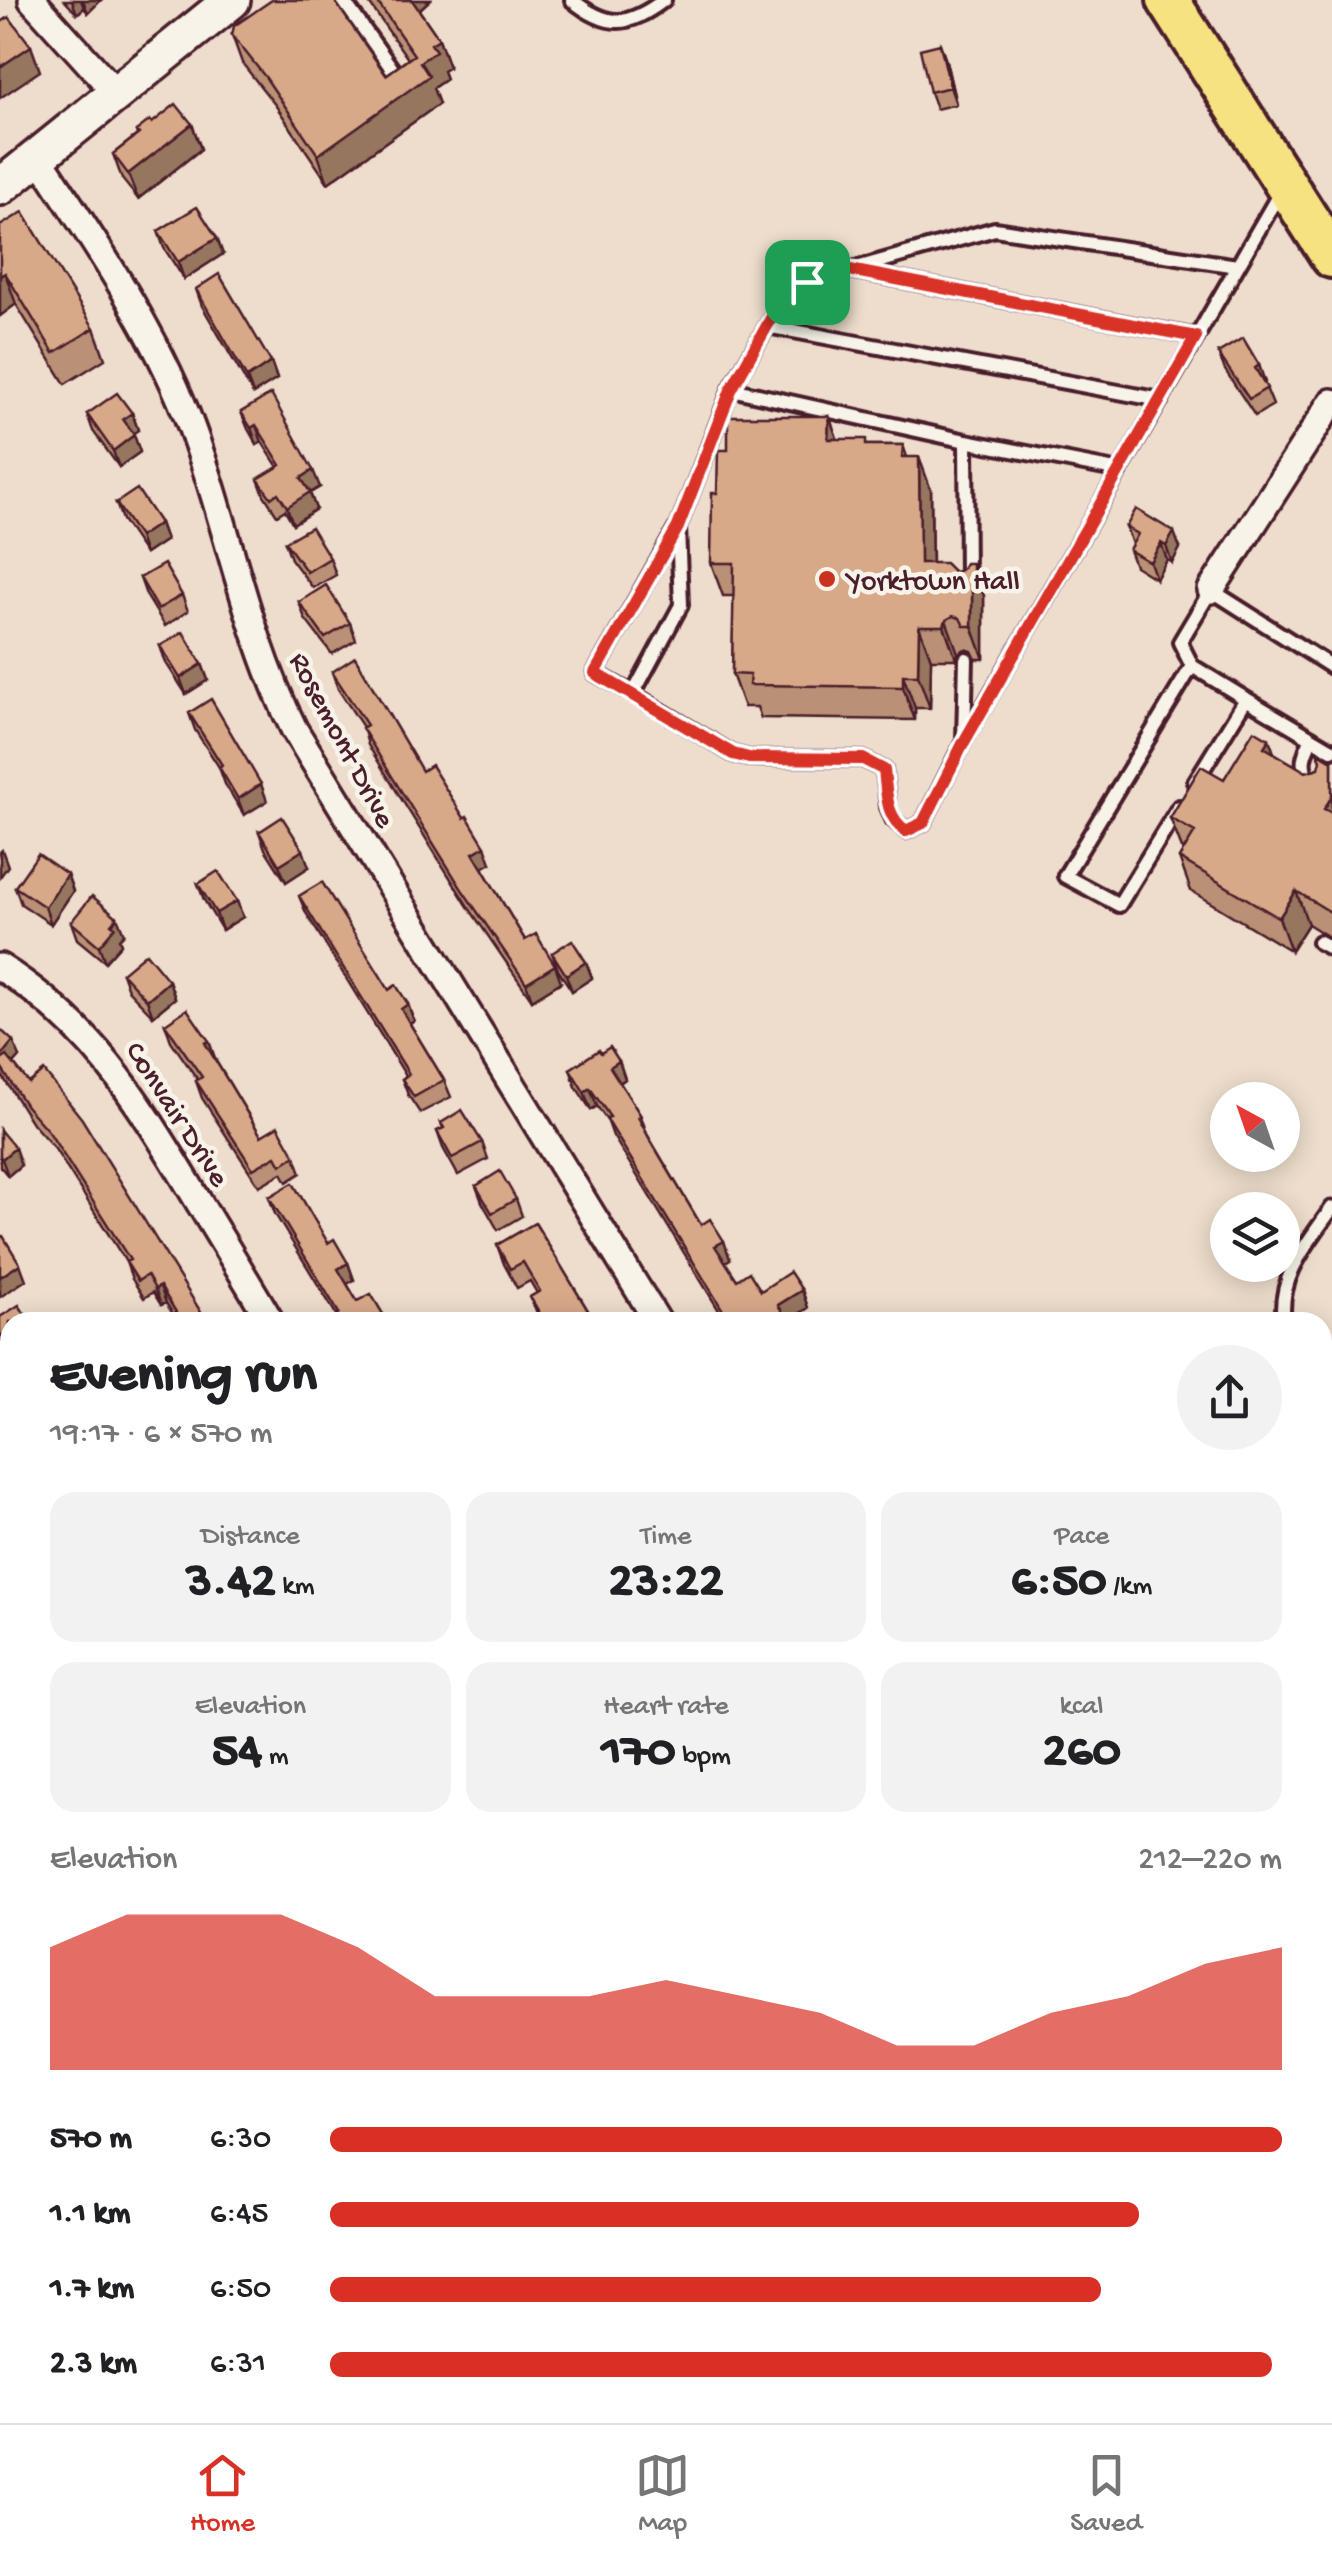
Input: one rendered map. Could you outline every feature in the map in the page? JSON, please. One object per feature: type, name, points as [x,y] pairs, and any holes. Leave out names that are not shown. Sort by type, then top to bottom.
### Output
[{"type":"main road","points":[[1168,0],[1332,257]]},
{"type":"street","points":[[32,0],[116,94]]},
{"type":"street","points":[[0,187],[232,0]]},
{"type":"street","name":"Rosemont Drive","points":[[38,156],[122,286],[180,398],[265,667],[302,745],[652,1312]]},
{"type":"street","points":[[1211,590],[1332,402]]},
{"type":"street","name":"Convair Drive","points":[[0,967],[66,1016],[124,1082],[265,1312]]},
{"type":"lane","points":[[343,0],[400,80]]},
{"type":"lane","points":[[572,0],[605,21],[632,21],[664,0]]},
{"type":"lane","points":[[1237,266],[995,228],[807,282],[777,308],[731,390],[678,527],[595,673],[733,754],[749,758],[874,762],[884,770],[893,819],[906,831],[923,823],[964,742],[1161,400],[1285,182]]},
{"type":"lane","points":[[850,270],[1196,337]]},
{"type":"lane","points":[[767,326],[1161,400]]},
{"type":"lane","points":[[731,390],[1120,470]]},
{"type":"lane","points":[[966,441],[967,596]]},
{"type":"lane","points":[[633,694],[682,604],[678,527]]},
{"type":"lane","points":[[1332,667],[1211,590],[1180,642],[1192,666],[1332,750]]},
{"type":"lane","points":[[964,742],[966,659]]},
{"type":"lane","points":[[1192,666],[1065,876],[1119,905],[1246,699]]},
{"type":"lane","points":[[1312,738],[1302,768],[1309,783],[1324,795]]},
{"type":"lane","points":[[1319,942],[1332,949]]},
{"type":"lane","points":[[1283,1312],[1290,1271],[1332,1208]]},
{"type":"building","points":[[272,0],[334,0],[386,75],[414,55],[376,0],[412,0],[439,39],[431,44],[436,51],[420,62],[429,76],[318,155],[232,35],[234,26]]},
{"type":"building","points":[[9,17],[31,46],[0,67],[0,23]]},
{"type":"building","points":[[940,44],[950,87],[930,92],[920,49]]},
{"type":"building","points":[[176,104],[192,124],[128,174],[113,154],[139,134],[136,131]]},
{"type":"building","points":[[197,207],[217,238],[178,262],[158,231]]},
{"type":"building","points":[[23,212],[94,328],[54,353],[5,273],[0,276],[0,226]]},
{"type":"building","points":[[219,274],[271,362],[247,378],[196,289]]},
{"type":"building","points":[[1243,338],[1267,388],[1249,399],[1218,353]]},
{"type":"building","points":[[117,393],[132,413],[123,419],[134,435],[113,451],[87,414]]},
{"type":"building","points":[[271,394],[313,470],[301,478],[310,492],[287,507],[278,493],[271,498],[258,479],[281,465],[256,425],[251,428],[241,412]]},
{"type":"building","name":"Yorktown Hall","points":[[728,416],[829,416],[828,439],[866,439],[866,445],[903,445],[902,457],[919,457],[920,563],[945,563],[954,572],[965,563],[972,563],[972,626],[964,626],[960,618],[953,616],[944,626],[919,626],[918,675],[903,675],[903,687],[749,685],[750,675],[732,674],[734,563],[711,563],[712,493],[717,493],[718,450],[728,450]]},
{"type":"building","points":[[137,489],[160,523],[139,537],[116,503]]},
{"type":"building","points":[[1136,509],[1174,532],[1166,546],[1161,543],[1150,562],[1129,550],[1138,534],[1126,527]]},
{"type":"building","points":[[311,527],[330,558],[307,572],[285,542]]},
{"type":"building","points":[[164,564],[182,595],[158,609],[140,578]]},
{"type":"building","points":[[326,585],[350,623],[325,638],[299,602]]},
{"type":"building","points":[[183,632],[202,664],[180,678],[160,646]]},
{"type":"building","points":[[355,657],[422,771],[431,765],[464,818],[467,816],[485,846],[473,853],[525,940],[536,934],[555,965],[526,983],[461,888],[332,672]]},
{"type":"building","points":[[211,699],[261,784],[238,799],[189,713]]},
{"type":"building","points":[[1254,730],[1269,739],[1264,747],[1306,772],[1319,768],[1317,752],[1332,761],[1332,796],[1324,809],[1332,813],[1332,913],[1296,891],[1279,918],[1179,858],[1195,832],[1170,818],[1201,766],[1224,779]]},
{"type":"building","points":[[282,817],[303,850],[279,865],[259,832]]},
{"type":"building","points":[[38,854],[67,874],[45,907],[15,887]]},
{"type":"building","points":[[218,871],[237,901],[216,913],[198,884]]},
{"type":"building","points":[[322,882],[389,990],[396,985],[408,1004],[401,1009],[444,1080],[414,1097],[402,1079],[409,1074],[299,896]]},
{"type":"building","points":[[92,896],[117,917],[111,924],[115,927],[99,946],[71,922]]},
{"type":"building","points":[[572,940],[586,962],[566,975],[552,953]]},
{"type":"building","points":[[146,953],[169,981],[147,1000],[122,973]]},
{"type":"building","points":[[187,1009],[261,1136],[278,1126],[295,1156],[281,1165],[276,1156],[253,1169],[196,1081],[202,1077],[165,1024]]},
{"type":"building","points":[[0,1029],[13,1041],[0,1057]]},
{"type":"building","points":[[610,1047],[619,1061],[610,1067],[701,1225],[710,1219],[724,1241],[715,1246],[737,1280],[749,1272],[761,1291],[790,1272],[802,1290],[778,1305],[783,1312],[724,1312],[606,1118],[610,1117],[590,1088],[584,1092],[570,1069],[599,1050],[601,1053]]},
{"type":"building","points":[[7,1056],[29,1083],[44,1071],[82,1119],[201,1312],[176,1312],[160,1286],[155,1289],[147,1275],[138,1281],[126,1262],[130,1260],[0,1061]]},
{"type":"building","points":[[462,1110],[482,1142],[452,1158],[437,1131],[444,1128],[441,1123]]},
{"type":"building","points":[[0,1130],[15,1148],[2,1159],[0,1156]]},
{"type":"building","points":[[500,1171],[516,1199],[492,1213],[476,1186]]},
{"type":"building","points":[[293,1183],[328,1243],[334,1239],[348,1263],[338,1269],[357,1301],[371,1294],[382,1312],[338,1312],[269,1197]]},
{"type":"building","points":[[535,1223],[589,1312],[539,1312],[530,1297],[540,1291],[523,1262],[510,1269],[497,1245]]},
{"type":"building","points":[[3,1236],[20,1264],[0,1277],[0,1237]]},
{"type":"place","name":"Yorktown Hall","points":[[827,579]]},
{"type":"route","points":[[850,270],[1196,337],[964,742],[923,823],[906,831],[893,819],[884,770],[874,762],[749,758],[733,754],[595,673],[678,527],[731,390],[777,308],[807,282],[850,270]]}]
